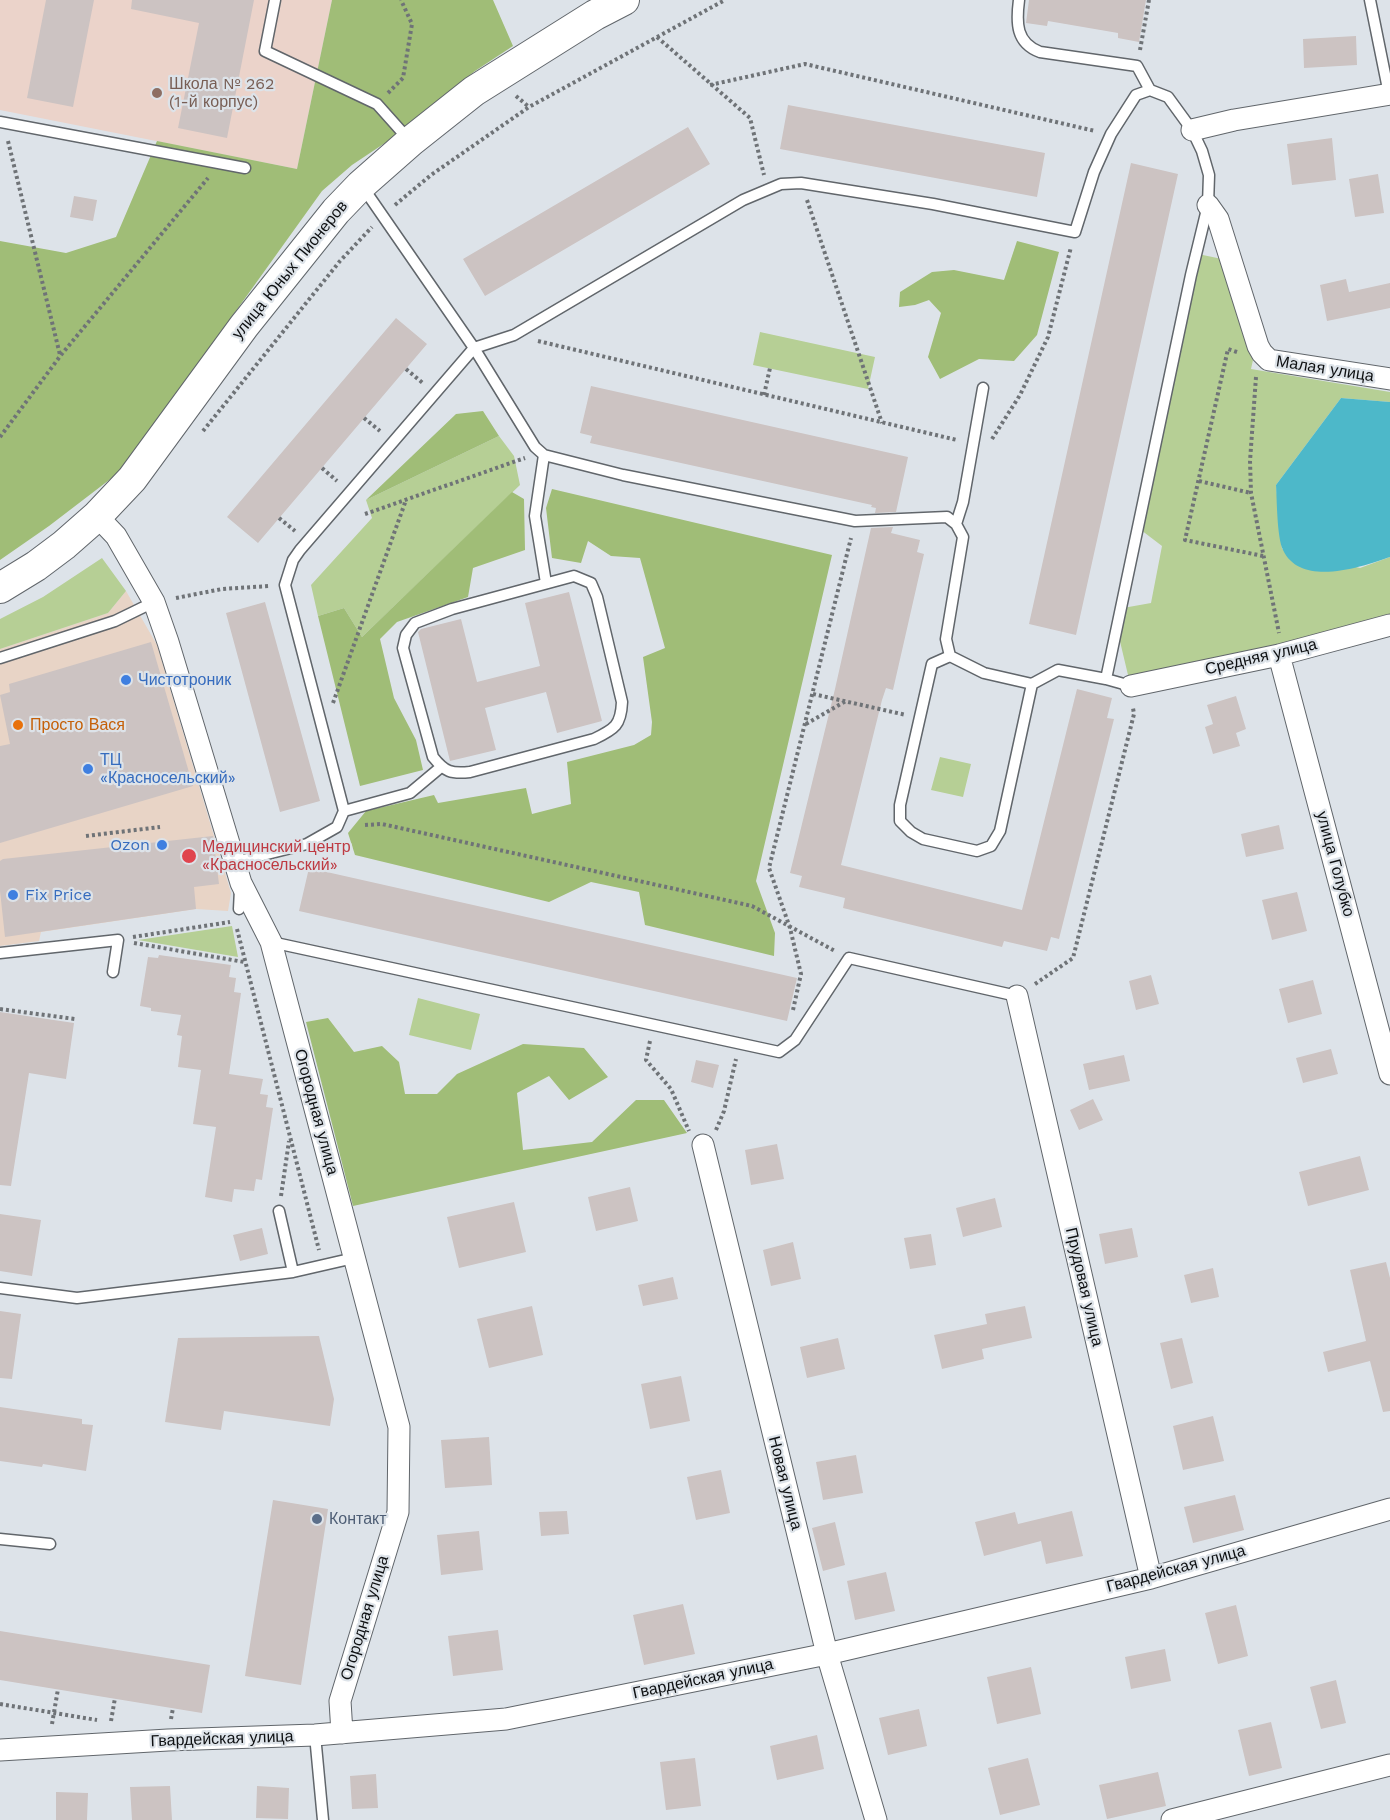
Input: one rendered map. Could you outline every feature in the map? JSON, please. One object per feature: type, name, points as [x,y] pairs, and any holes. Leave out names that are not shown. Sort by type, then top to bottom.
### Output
[{"type":"main road","name":"улица Юных Пионеров","points":[[0,588],[45,559],[98,516],[132,479],[244,326],[336,211],[361,185],[474,90],[592,8],[624,0]]},
{"type":"street","points":[[1192,130],[1234,120],[1390,94]]},
{"type":"street","points":[[1208,205],[1218,219],[1260,355]]},
{"type":"street","name":"Малая улица","points":[[1260,355],[1269,360],[1390,379]]},
{"type":"street","name":"Огородная улица","points":[[98,516],[116,536],[154,602],[241,883],[271,942],[399,1427],[398,1512],[340,1701],[342,1732]]},
{"type":"street","name":"Средняя улица","points":[[1131,686],[1280,655],[1390,625]]},
{"type":"street","name":"улица Голубко","points":[[1280,655],[1390,1074]]},
{"type":"street","name":"Прудовая улица","points":[[1017,996],[1151,1578]]},
{"type":"street","name":"Новая улица","points":[[703,1145],[826,1654],[876,1820]]},
{"type":"street","name":"Гвардейская улица","points":[[0,1750],[315,1735],[506,1719],[826,1654],[1151,1578],[1390,1509]]},
{"type":"street","points":[[1172,1820],[1390,1765]]},
{"type":"lane","points":[[274,0],[266,51],[377,104],[411,141]]},
{"type":"lane","points":[[1019,0],[1017,18],[1020,33],[1028,47],[1040,52],[1137,66],[1150,90],[1168,97],[1192,130],[1202,151],[1209,175],[1208,205],[1191,275],[1106,679]]},
{"type":"lane","points":[[1370,0],[1390,94]]},
{"type":"lane","points":[[235,862],[307,844],[337,827],[344,811],[285,585],[293,560],[300,550],[474,348],[514,335],[743,200],[781,184],[801,183],[933,204],[1075,232],[1094,172],[1111,134],[1136,95],[1150,90]]},
{"type":"lane","points":[[2,122],[245,168]]},
{"type":"lane","points":[[361,185],[474,348],[540,451],[535,516],[546,583]]},
{"type":"lane","points":[[956,524],[963,502],[983,388]]},
{"type":"lane","points":[[540,451],[623,475],[855,521],[946,517],[956,524],[963,537],[946,639],[950,656],[984,674],[1032,684],[1058,670],[1131,686]]},
{"type":"lane","points":[[574,576],[591,583],[597,597],[622,702],[621,717],[611,731],[594,739],[470,772],[454,774],[441,767],[433,756],[402,648],[406,635],[415,623],[443,612],[546,583],[574,576]]},
{"type":"lane","points":[[0,658],[115,621],[154,602]]},
{"type":"lane","points":[[950,656],[932,664],[900,805],[900,821],[911,832],[923,839],[977,851],[991,846],[1000,831],[1032,684]]},
{"type":"lane","points":[[344,811],[410,793],[441,767]]},
{"type":"lane","points":[[239,909],[241,883]]},
{"type":"lane","points":[[0,953],[118,940],[114,972]]},
{"type":"lane","points":[[271,942],[779,1052],[795,1040],[849,958],[1017,996]]},
{"type":"lane","points":[[279,1211],[292,1272]]},
{"type":"lane","points":[[0,1288],[77,1298],[292,1272],[354,1258]]},
{"type":"lane","points":[[0,1539],[50,1544]]},
{"type":"lane","points":[[315,1735],[323,1820]]},
{"type":"path","points":[[377,104],[403,78],[412,24],[401,0]]},
{"type":"path","points":[[1137,66],[1149,0]]},
{"type":"path","points":[[657,37],[750,118],[768,190]]},
{"type":"path","points":[[710,85],[805,63],[1111,134]]},
{"type":"path","points":[[2,122],[61,356]]},
{"type":"path","points":[[0,437],[61,356],[220,163]]},
{"type":"path","points":[[801,183],[882,423]]},
{"type":"path","points":[[514,335],[882,423],[973,443],[990,442],[1020,395],[1048,337],[1075,232]]},
{"type":"path","points":[[1263,556],[1185,540],[1228,350],[1260,355],[1250,461],[1251,493],[1281,639],[1280,655]]},
{"type":"path","points":[[764,395],[770,368]]},
{"type":"path","points":[[365,514],[540,451]]},
{"type":"path","points":[[1198,481],[1251,493]]},
{"type":"path","points":[[323,731],[406,500]]},
{"type":"path","points":[[795,1040],[791,1022],[801,974],[790,928],[769,868],[855,521]]},
{"type":"path","points":[[154,602],[222,589],[285,585]]},
{"type":"path","points":[[1017,996],[1073,958],[1134,714],[1131,686]]},
{"type":"path","points":[[813,694],[920,718]]},
{"type":"path","points":[[805,724],[846,701]]},
{"type":"path","points":[[337,827],[382,824],[752,906],[849,958]]},
{"type":"path","points":[[86,836],[160,828]]},
{"type":"path","points":[[118,940],[236,921],[244,962],[323,1265]]},
{"type":"path","points":[[118,940],[244,962]]},
{"type":"path","points":[[0,1009],[75,1019]]},
{"type":"path","points":[[653,1025],[645,1060],[671,1089],[692,1137],[703,1145]]},
{"type":"path","points":[[724,1111],[739,1044]]},
{"type":"path","points":[[279,1211],[290,1137]]},
{"type":"path","points":[[48,1747],[58,1689]]},
{"type":"path","points":[[0,1704],[111,1722]]},
{"type":"shaded area","name":"Школа № 262 (1-й корпус)","points":[[0,0],[332,0],[297,169],[0,110]]},
{"type":"shaded area","points":[[126,591],[157,645],[231,893],[228,911],[196,909],[41,932],[39,941],[0,946],[0,649],[108,613]]},
{"type":"green space","points":[[332,0],[493,0],[513,46],[475,71],[388,141],[352,165],[322,191],[169,409],[117,474],[0,560],[0,241],[66,253],[116,237],[157,141],[297,169]]},
{"type":"green space","points":[[1017,241],[1059,252],[1037,335],[1014,361],[979,359],[940,379],[928,357],[941,313],[929,300],[899,307],[900,292],[932,272],[954,270],[1004,280]]},
{"type":"green space","points":[[1198,254],[1222,259],[1253,360],[1251,369],[1390,392],[1390,402],[1341,398],[1276,485],[1282,549],[1360,568],[1390,557],[1390,614],[1265,650],[1142,677],[1128,675],[1118,633],[1123,608],[1151,603],[1162,546],[1141,530]]},
{"type":"green space","points":[[760,332],[875,357],[868,389],[753,365]]},
{"type":"green space","points":[[483,411],[499,436],[366,500],[456,414]]},
{"type":"green space","points":[[499,436],[514,456],[520,485],[362,637],[344,608],[318,616],[311,585],[372,518],[366,500]]},
{"type":"green space","points":[[552,489],[832,555],[756,881],[775,933],[774,956],[645,925],[639,892],[591,882],[549,902],[355,855],[348,833],[366,811],[434,795],[438,803],[526,788],[532,814],[571,804],[567,762],[634,745],[651,735],[652,722],[643,657],[665,648],[640,558],[611,556],[588,541],[581,563],[552,558],[546,508]]},
{"type":"green space","points":[[512,492],[524,499],[525,550],[473,568],[468,597],[397,622],[380,639],[394,698],[416,740],[423,770],[360,786],[318,616],[344,608],[362,637]]},
{"type":"green space","points":[[102,558],[126,591],[108,613],[0,649],[0,619],[43,597]]},
{"type":"green space","points":[[940,757],[971,764],[963,797],[931,790]]},
{"type":"green space","points":[[232,926],[238,957],[138,940]]},
{"type":"green space","points":[[418,998],[480,1014],[471,1050],[409,1035]]},
{"type":"green space","points":[[328,1018],[354,1052],[382,1046],[399,1062],[405,1094],[437,1094],[457,1074],[523,1044],[584,1048],[608,1077],[569,1100],[549,1076],[517,1093],[523,1150],[592,1142],[636,1100],[664,1100],[687,1133],[353,1206],[306,1022]]},
{"type":"water","points":[[1341,398],[1390,402],[1390,557],[1348,569],[1317,572],[1303,569],[1292,562],[1283,550],[1278,528],[1276,485]]},
{"type":"building","points":[[46,0],[94,0],[73,107],[27,98]]},
{"type":"building","points":[[132,0],[254,0],[227,138],[178,128],[199,23],[131,9]]},
{"type":"building","points":[[1029,0],[1146,0],[1139,42],[1118,38],[1118,33],[1048,21],[1047,26],[1026,23]]},
{"type":"building","points":[[1356,36],[1357,65],[1304,68],[1303,39]]},
{"type":"building","points":[[788,105],[1045,153],[1037,197],[780,149]]},
{"type":"building","points":[[688,127],[710,164],[485,296],[463,259]]},
{"type":"building","points":[[1332,138],[1336,180],[1292,185],[1287,144]]},
{"type":"building","points":[[1131,163],[1178,174],[1076,635],[1029,624]]},
{"type":"building","points":[[1378,174],[1384,213],[1355,217],[1349,179]]},
{"type":"building","points":[[74,196],[97,200],[93,221],[70,217]]},
{"type":"building","points":[[1346,279],[1349,292],[1390,283],[1390,308],[1327,321],[1320,285]]},
{"type":"building","points":[[396,318],[427,344],[258,543],[227,517]]},
{"type":"building","points":[[591,386],[908,457],[896,512],[875,513],[876,508],[871,507],[872,505],[590,443],[592,436],[580,433]]},
{"type":"building","points":[[893,527],[891,533],[920,540],[917,552],[924,554],[893,690],[886,688],[882,700],[841,865],[1022,910],[1077,689],[1112,698],[1107,718],[1114,719],[1059,939],[1051,937],[1047,951],[1004,941],[1002,947],[843,908],[845,898],[799,887],[802,876],[790,873],[871,528]]},
{"type":"building","points":[[569,592],[602,721],[557,733],[546,692],[485,708],[496,750],[450,761],[418,632],[421,629],[461,619],[477,682],[540,666],[525,603]]},
{"type":"building","points":[[265,602],[320,801],[280,812],[226,613]]},
{"type":"building","points":[[151,642],[193,786],[0,843],[0,746],[10,744],[0,695],[10,692],[9,684]]},
{"type":"building","points":[[1236,696],[1246,729],[1236,733],[1240,746],[1213,754],[1205,727],[1213,724],[1207,705]]},
{"type":"building","points":[[1279,825],[1284,849],[1246,857],[1241,834]]},
{"type":"building","points":[[213,836],[219,884],[194,887],[196,909],[5,937],[0,891],[0,861],[3,859]]},
{"type":"building","points":[[309,868],[797,978],[787,1021],[299,911]]},
{"type":"building","points":[[1297,892],[1307,931],[1272,940],[1262,900]]},
{"type":"building","points":[[159,955],[231,965],[229,977],[236,978],[234,992],[241,993],[229,1074],[263,1079],[260,1094],[268,1095],[266,1107],[273,1108],[262,1180],[256,1179],[254,1191],[234,1189],[232,1202],[205,1197],[216,1127],[193,1124],[201,1070],[178,1067],[182,1036],[177,1035],[181,1015],[151,1011],[151,1008],[140,1006],[148,957],[158,958]]},
{"type":"building","points":[[1151,975],[1159,1004],[1136,1010],[1129,981]]},
{"type":"building","points":[[1313,980],[1322,1014],[1288,1023],[1279,989]]},
{"type":"building","points":[[0,1012],[74,1023],[66,1079],[29,1073],[11,1186],[0,1185]]},
{"type":"building","points":[[1331,1049],[1338,1074],[1303,1083],[1296,1058]]},
{"type":"building","points":[[1124,1055],[1130,1081],[1089,1090],[1083,1064]]},
{"type":"building","points":[[696,1060],[719,1065],[713,1088],[691,1082]]},
{"type":"building","points":[[1093,1099],[1103,1120],[1079,1130],[1070,1110]]},
{"type":"building","points":[[777,1144],[784,1179],[751,1185],[745,1150]]},
{"type":"building","points":[[1360,1156],[1369,1190],[1308,1206],[1299,1172]]},
{"type":"building","points":[[630,1187],[638,1221],[596,1231],[588,1197]]},
{"type":"building","points":[[995,1198],[1002,1227],[963,1237],[956,1208]]},
{"type":"building","points":[[514,1202],[526,1252],[459,1268],[447,1217]]},
{"type":"building","points":[[0,1214],[41,1220],[32,1276],[0,1271]]},
{"type":"building","points":[[262,1228],[268,1254],[240,1261],[233,1235]]},
{"type":"building","points":[[1132,1228],[1138,1257],[1105,1264],[1099,1234]]},
{"type":"building","points":[[931,1234],[936,1265],[910,1269],[904,1238]]},
{"type":"building","points":[[793,1242],[801,1279],[771,1286],[763,1250]]},
{"type":"building","points":[[1386,1262],[1390,1278],[1390,1411],[1383,1412],[1370,1361],[1328,1372],[1323,1352],[1366,1341],[1350,1270]]},
{"type":"building","points":[[1213,1268],[1219,1297],[1191,1303],[1184,1275]]},
{"type":"building","points":[[673,1277],[678,1299],[643,1306],[638,1285]]},
{"type":"building","points":[[532,1306],[543,1355],[489,1368],[477,1319]]},
{"type":"building","points":[[1025,1306],[1032,1338],[982,1349],[984,1359],[942,1369],[934,1335],[987,1324],[985,1314]]},
{"type":"building","points":[[0,1311],[21,1314],[12,1379],[0,1378]]},
{"type":"building","points":[[319,1336],[334,1399],[330,1426],[224,1411],[221,1430],[165,1422],[178,1338]]},
{"type":"building","points":[[838,1338],[845,1369],[807,1378],[800,1347]]},
{"type":"building","points":[[1182,1338],[1193,1383],[1171,1389],[1160,1343]]},
{"type":"building","points":[[681,1376],[690,1421],[650,1429],[641,1384]]},
{"type":"building","points":[[0,1407],[82,1419],[82,1424],[93,1425],[86,1471],[43,1464],[42,1467],[0,1461]]},
{"type":"building","points":[[1213,1416],[1224,1461],[1183,1470],[1173,1426]]},
{"type":"building","points":[[489,1437],[492,1485],[445,1488],[441,1440]]},
{"type":"building","points":[[856,1455],[863,1493],[823,1500],[816,1462]]},
{"type":"building","points":[[721,1470],[730,1513],[696,1520],[687,1477]]},
{"type":"building","points":[[1235,1495],[1244,1530],[1193,1543],[1184,1507]]},
{"type":"building","points":[[273,1500],[328,1509],[301,1685],[245,1676]]},
{"type":"building","points":[[567,1511],[569,1534],[541,1536],[539,1512]]},
{"type":"building","points":[[1072,1511],[1083,1556],[1046,1564],[1041,1541],[984,1556],[975,1522],[1015,1512],[1018,1524]]},
{"type":"building","points":[[835,1522],[845,1565],[823,1571],[812,1528]]},
{"type":"building","points":[[479,1531],[483,1570],[441,1575],[437,1535]]},
{"type":"building","points":[[886,1572],[895,1611],[855,1620],[847,1581]]},
{"type":"building","points":[[683,1604],[695,1654],[644,1665],[633,1615]]},
{"type":"building","points":[[1236,1605],[1248,1656],[1218,1664],[1205,1613]]},
{"type":"building","points":[[498,1630],[503,1670],[453,1676],[448,1636]]},
{"type":"building","points":[[0,1631],[210,1665],[202,1713],[0,1680]]},
{"type":"building","points":[[1165,1649],[1171,1681],[1131,1689],[1125,1657]]},
{"type":"building","points":[[1031,1667],[1041,1714],[997,1724],[987,1677]]},
{"type":"building","points":[[1336,1680],[1346,1723],[1321,1729],[1310,1687]]},
{"type":"building","points":[[919,1709],[927,1746],[888,1755],[879,1718]]},
{"type":"building","points":[[1271,1722],[1282,1768],[1249,1776],[1238,1730]]},
{"type":"building","points":[[817,1735],[824,1769],[777,1780],[770,1746]]},
{"type":"building","points":[[695,1758],[701,1806],[666,1810],[660,1762]]},
{"type":"building","points":[[1028,1758],[1040,1805],[1000,1815],[988,1768]]},
{"type":"building","points":[[1158,1772],[1166,1806],[1107,1819],[1099,1785]]},
{"type":"building","points":[[376,1774],[378,1808],[352,1809],[350,1776]]},
{"type":"building","points":[[170,1786],[172,1820],[132,1820],[130,1787]]},
{"type":"building","points":[[257,1786],[289,1788],[288,1819],[256,1818]]},
{"type":"building","points":[[56,1792],[88,1793],[87,1820],[56,1820]]},
{"type":"place","name":"Школа № 262 (1-й корпус)","points":[[157,93]]},
{"type":"place","name":"Чистотроник","points":[[126,680]]},
{"type":"place","name":"Просто Вася","points":[[18,725]]},
{"type":"place","name":"ТЦ «Красносельский»","points":[[88,769]]},
{"type":"place","name":"Ozon","points":[[162,845]]},
{"type":"place","name":"Медицинский центр «Красносельский»","points":[[189,856]]},
{"type":"place","name":"Fix Price","points":[[13,895]]},
{"type":"place","name":"Контакт","points":[[317,1519]]}]
